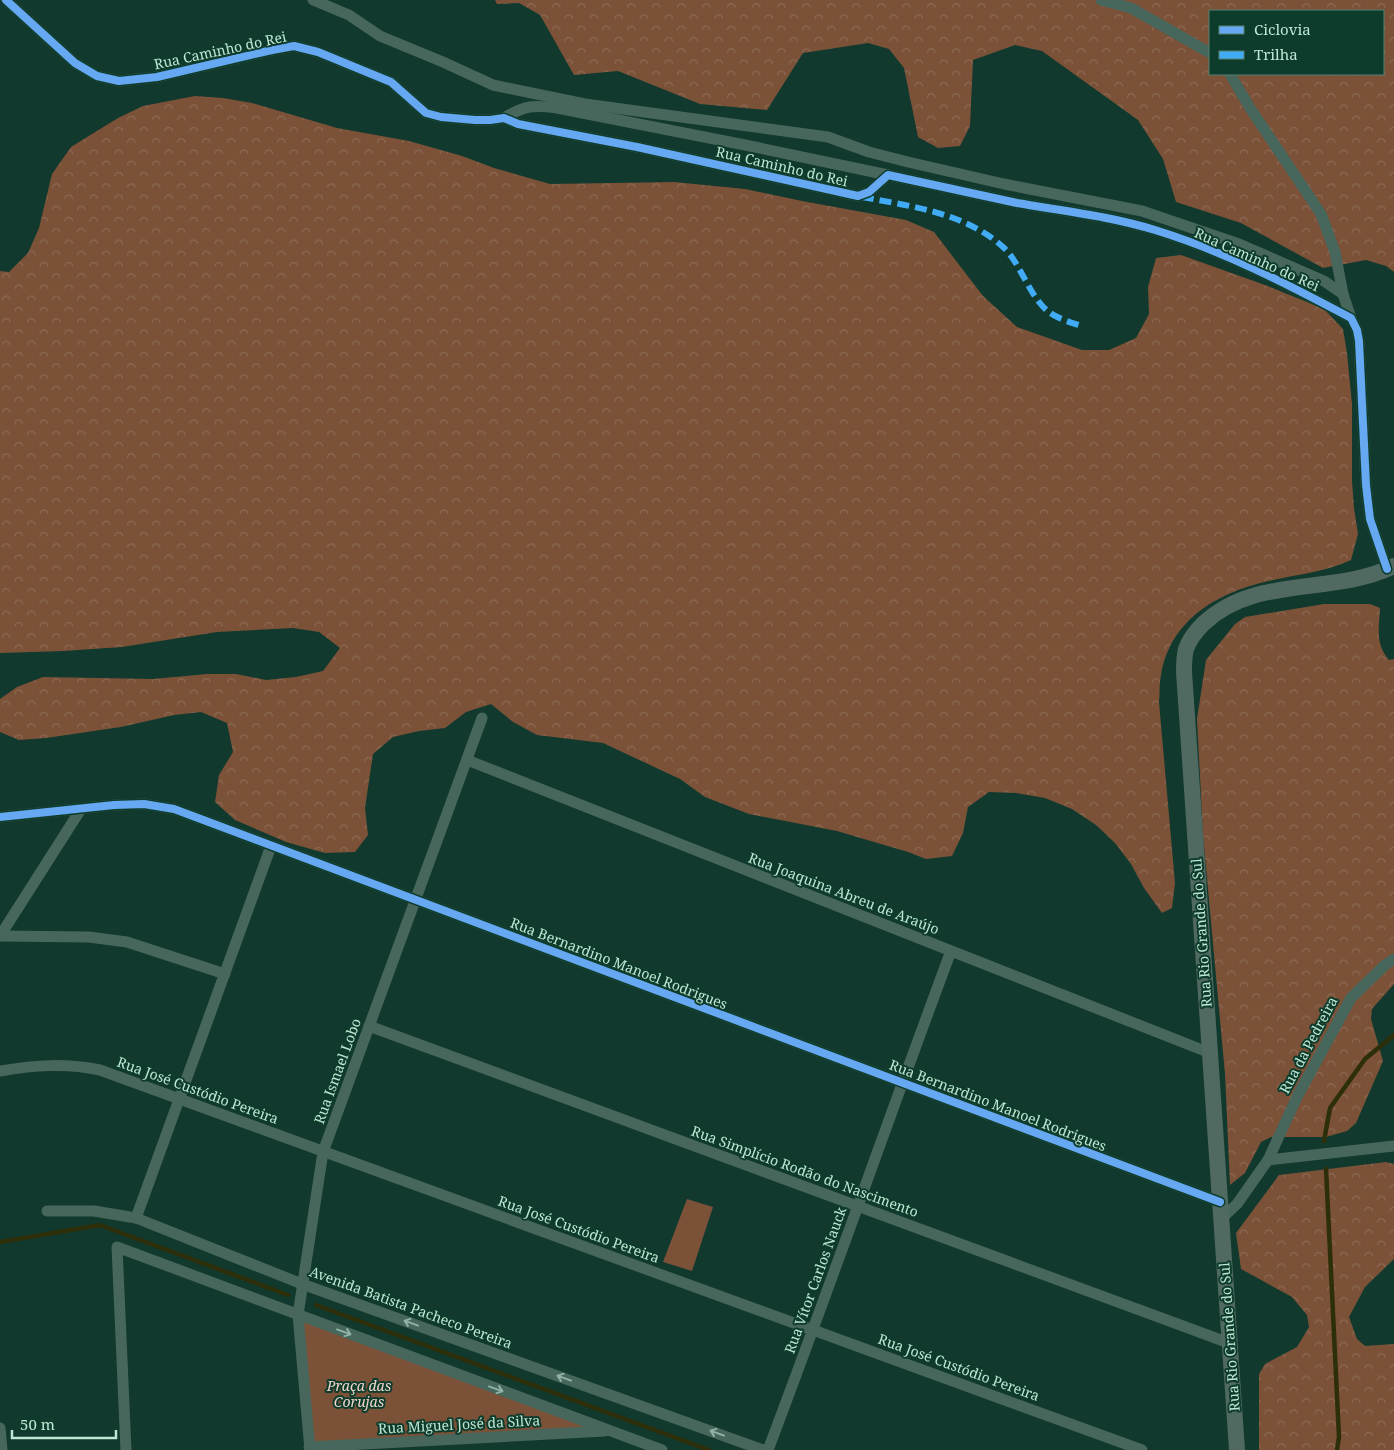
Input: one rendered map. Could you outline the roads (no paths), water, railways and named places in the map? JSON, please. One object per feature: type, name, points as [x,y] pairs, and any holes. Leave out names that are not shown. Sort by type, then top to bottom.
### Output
[{"type":"street","name":"Rua Caminho do Rei","points":[[6,0],[75,63],[97,76],[118,81],[156,77],[294,46],[318,52],[391,82],[426,113],[442,117],[482,120],[504,118],[518,124],[637,146],[858,196],[869,192],[888,175],[1153,229],[1210,248],[1273,277],[1351,318]]},
{"type":"street","points":[[313,0],[349,15],[380,36],[444,62],[493,86],[585,104],[828,137],[869,152],[908,162],[1004,184],[1142,211],[1239,244],[1324,281],[1343,294]]},
{"type":"street","points":[[1101,0],[1131,8],[1209,52]]},
{"type":"street","points":[[1231,75],[1250,108],[1321,214],[1334,252],[1343,294],[1359,341],[1366,485],[1370,519],[1390,567]]},
{"type":"street","points":[[504,118],[516,111],[535,106],[557,108],[888,175]]},
{"type":"street","name":"Rua Rio Grande do Sul","points":[[1236,1450],[1184,672],[1186,649],[1196,632],[1210,618],[1229,606],[1269,591],[1344,580],[1372,574],[1390,567]]},
{"type":"street","name":"Rua Ismael Lobo","points":[[310,1449],[298,1315],[323,1152],[482,718]]},
{"type":"street","name":"Rua Joaquina Abreu de Araújo","points":[[467,760],[1210,1053]]},
{"type":"street","name":"Rua Bernardino Manoel Rodrigues","points":[[0,817],[114,805],[144,804],[174,809],[1220,1202]]},
{"type":"street","points":[[0,936],[81,809]]},
{"type":"street","points":[[136,1218],[271,846]]},
{"type":"street","points":[[0,936],[89,937],[127,942],[225,974]]},
{"type":"street","name":"Rua Vítor Carlos Nauck","points":[[768,1450],[814,1330],[902,1082],[952,951]]},
{"type":"street","name":"Rua da Pedreira","points":[[1221,1219],[1237,1204],[1268,1160],[1298,1095],[1351,998],[1385,965],[1394,959]]},
{"type":"street","name":"Rua Simplício Rodão do Nascimento","points":[[369,1026],[1229,1343]]},
{"type":"street","name":"Rua José Custódio Pereira","points":[[0,1071],[58,1064],[100,1070],[1142,1450]]},
{"type":"street","points":[[1268,1160],[1394,1146]]},
{"type":"street","name":"Avenida Batista Pacheco Pereira","points":[[47,1211],[94,1211],[136,1218],[302,1284],[762,1450]]},
{"type":"street","points":[[126,1450],[117,1247],[662,1450]]},
{"type":"street","points":[[0,1428],[2,1450]]},
{"type":"street","name":"Rua Miguel José da Silva","points":[[310,1449],[610,1431]]},
{"type":"waterway","points":[[1324,1141],[1330,1108],[1365,1059],[1394,1035]]},
{"type":"waterway","points":[[1326,1169],[1339,1437],[1337,1450]]},
{"type":"waterway","points":[[0,1242],[100,1225],[288,1295]]},
{"type":"waterway","points":[[316,1305],[709,1450]]},
{"type":"park label","name":"Praça das Corujas","points":[[359,1394]]}]
